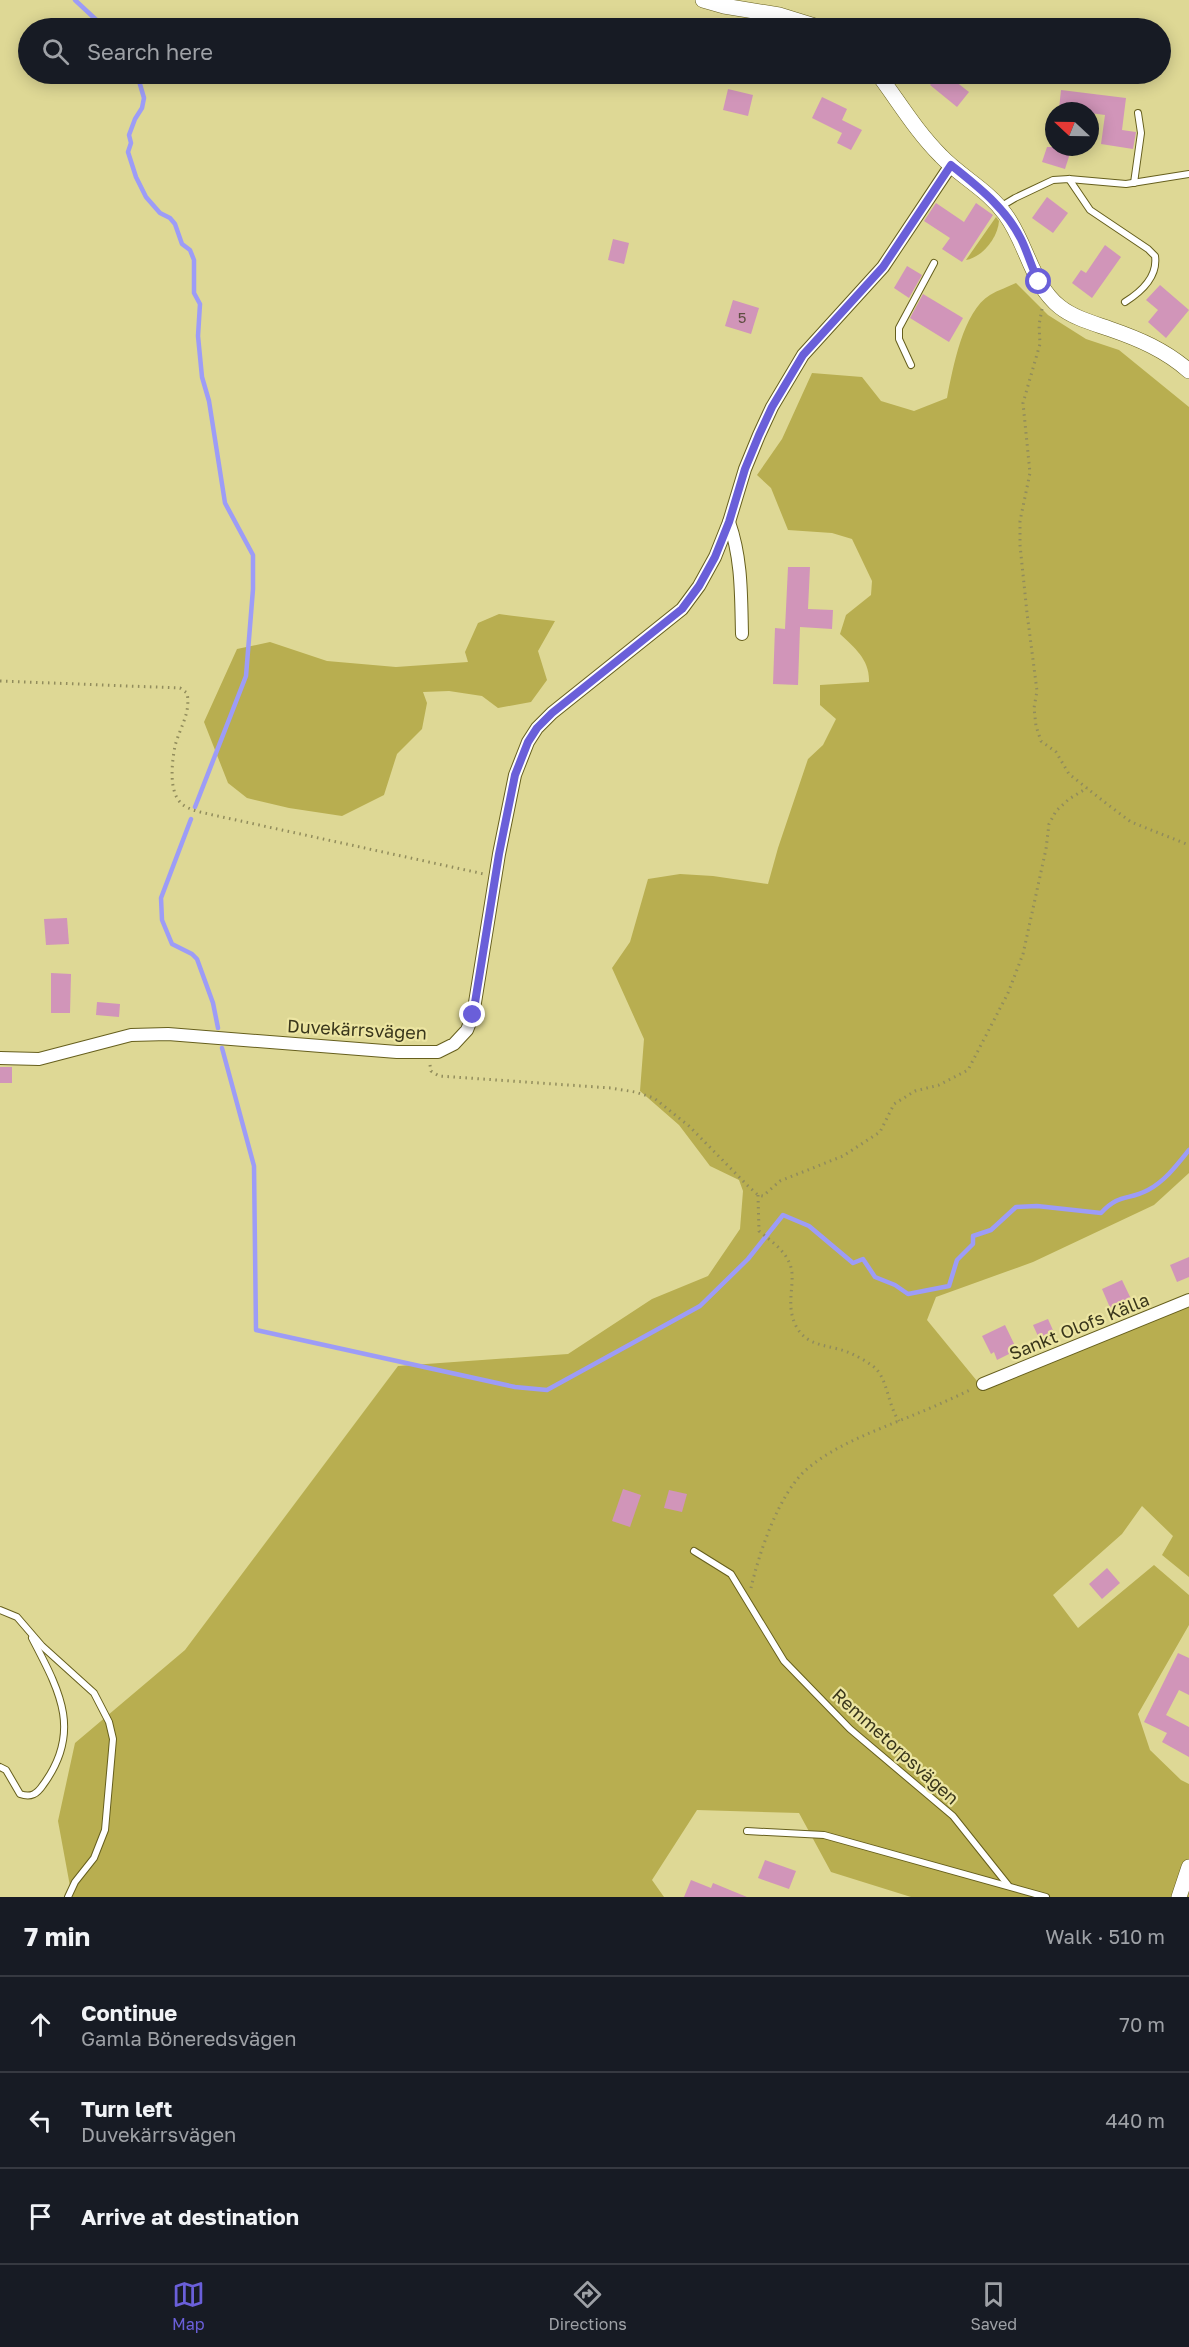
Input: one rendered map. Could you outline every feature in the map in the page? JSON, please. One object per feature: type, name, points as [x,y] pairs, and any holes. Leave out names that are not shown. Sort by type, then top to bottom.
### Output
[{"type":"street","points":[[703,0],[789,18]]},
{"type":"street","points":[[885,84],[913,124],[951,165],[1000,207],[1018,234],[1036,278],[1049,297],[1071,314],[1158,348],[1189,371]]},
{"type":"street","name":"Duvekärrsvägen","points":[[0,1059],[39,1059],[131,1035],[180,1035],[396,1052],[438,1052],[454,1044],[467,1030],[473,1015],[495,876],[515,775],[521,756],[532,735],[552,713],[682,609],[699,586],[715,557],[729,522],[745,469],[759,435],[772,407],[803,355],[883,267],[951,165]]},
{"type":"street","points":[[729,522],[737,545],[741,578],[742,634]]},
{"type":"street","name":"Sankt Olofs Källa","points":[[984,1384],[1189,1300]]},
{"type":"street","points":[[1179,1897],[1189,1867]]},
{"type":"lane","points":[[1134,183],[1141,134],[1138,113]]},
{"type":"lane","points":[[1000,207],[1053,180],[1069,178],[1134,183],[1189,174]]},
{"type":"lane","points":[[1069,178],[1090,210],[1155,256],[1154,270],[1149,280],[1140,293],[1125,302]]},
{"type":"lane","points":[[911,365],[899,339],[899,328],[934,263]]},
{"type":"lane","name":"Remmetorpsvägen","points":[[694,1551],[731,1574],[784,1661],[850,1729],[953,1816],[1008,1885]]},
{"type":"lane","points":[[0,1610],[16,1617],[42,1646],[93,1693],[109,1722],[113,1739],[105,1830],[94,1858],[75,1882],[68,1897]]},
{"type":"lane","points":[[0,1767],[6,1770],[20,1794],[31,1796],[37,1793],[51,1774],[63,1743],[65,1723],[63,1705],[55,1682],[28,1630]]},
{"type":"lane","points":[[747,1831],[824,1836],[1046,1897]]},
{"type":"path","points":[[1049,297],[1041,310],[1040,344],[1023,403],[1030,473],[1020,521],[1020,545],[1037,691],[1034,708],[1036,726],[1041,741],[1056,752],[1069,774],[1131,822],[1189,845]]},
{"type":"path","points":[[0,681],[180,688],[187,693],[189,703],[176,746],[173,766],[173,786],[176,797],[182,805],[204,813],[495,876]]},
{"type":"path","points":[[759,1195],[763,1196],[780,1181],[843,1156],[880,1132],[894,1104],[915,1091],[939,1085],[969,1070],[1008,993],[1023,954],[1046,849],[1049,824],[1056,811],[1069,799],[1087,788]]},
{"type":"path","points":[[432,1052],[431,1071],[439,1076],[611,1088],[654,1098],[689,1126],[759,1195],[759,1231],[782,1250],[792,1272],[789,1296],[795,1324],[809,1342],[854,1354],[877,1370],[887,1392],[891,1410],[899,1421]]},
{"type":"path","points":[[748,1602],[756,1567],[770,1527],[793,1485],[807,1469],[844,1444],[984,1384]]},
{"type":"shaded area","points":[[996,217],[999,221],[993,240],[984,251],[966,260]]},
{"type":"shaded area","points":[[1016,283],[1048,315],[1086,339],[1119,350],[1189,407],[1189,1173],[1154,1205],[1033,1262],[936,1297],[927,1320],[977,1381],[1189,1294],[1189,1577],[1162,1555],[1173,1536],[1142,1506],[1122,1534],[1053,1595],[1078,1628],[1154,1565],[1189,1595],[1189,1625],[1138,1714],[1150,1750],[1181,1780],[1189,1784],[1189,1897],[911,1897],[831,1872],[799,1813],[697,1810],[652,1880],[664,1897],[72,1897],[58,1821],[75,1743],[185,1650],[398,1366],[568,1354],[652,1299],[708,1276],[740,1229],[743,1191],[739,1180],[710,1166],[679,1125],[640,1091],[644,1039],[612,968],[630,942],[648,879],[680,874],[768,884],[808,759],[823,745],[836,719],[820,705],[820,685],[869,682],[869,674],[864,661],[840,634],[846,615],[871,595],[872,581],[852,539],[832,533],[788,530],[771,488],[757,475],[782,439],[812,373],[862,377],[881,401],[914,411],[947,398],[961,341],[973,314],[990,295]]},
{"type":"shaded area","points":[[499,614],[555,621],[538,651],[547,680],[531,702],[498,708],[482,696],[449,691],[423,692],[427,703],[422,729],[397,754],[384,795],[342,816],[289,808],[247,798],[228,783],[204,722],[237,649],[270,642],[327,661],[396,667],[468,662],[465,652],[478,623]]},
{"type":"building","points":[[959,84],[969,92],[957,107],[930,85]]},
{"type":"building","points":[[728,89],[753,95],[748,116],[723,110]]},
{"type":"building","points":[[1061,90],[1126,98],[1122,130],[1136,132],[1133,149],[1101,144],[1105,115],[1099,114],[1099,102],[1060,102]]},
{"type":"building","points":[[822,97],[847,109],[842,120],[862,130],[851,150],[837,143],[842,133],[812,118]]},
{"type":"building","points":[[1045,153],[1045,156],[1069,156],[1065,169],[1042,162]]},
{"type":"building","points":[[1047,197],[1068,213],[1053,233],[1032,218]]},
{"type":"building","points":[[936,203],[964,222],[976,203],[993,215],[962,262],[942,249],[950,238],[924,221]]},
{"type":"building","points":[[613,239],[629,243],[624,264],[608,260]]},
{"type":"building","points":[[1105,245],[1121,257],[1092,298],[1072,283],[1081,270],[1086,273]]},
{"type":"building","points":[[907,266],[922,275],[909,298],[894,288]]},
{"type":"building","points":[[1160,285],[1189,310],[1166,338],[1148,322],[1158,310],[1146,300]]},
{"type":"building","points":[[923,294],[963,318],[949,342],[910,318]]},
{"type":"building","points":[[733,300],[759,308],[751,334],[725,326]]},
{"type":"building","points":[[788,567],[810,567],[808,609],[833,610],[832,629],[800,627],[798,685],[773,684],[775,628],[785,629]]},
{"type":"building","points":[[67,918],[69,944],[46,945],[44,919]]},
{"type":"building","points":[[51,973],[71,974],[70,1013],[51,1013]]},
{"type":"building","points":[[97,1002],[120,1004],[119,1017],[96,1015]]},
{"type":"building","points":[[0,1067],[12,1067],[12,1083],[0,1083]]},
{"type":"building","points":[[1189,1257],[1189,1277],[1177,1282],[1170,1265]]},
{"type":"building","points":[[1122,1280],[1132,1301],[1111,1310],[1102,1289]]},
{"type":"building","points":[[1048,1319],[1056,1337],[1041,1343],[1033,1325]]},
{"type":"building","points":[[1005,1325],[1017,1350],[997,1360],[994,1352],[991,1354],[982,1336]]},
{"type":"building","points":[[623,1489],[641,1495],[630,1527],[612,1521]]},
{"type":"building","points":[[669,1490],[687,1494],[682,1512],[664,1508]]},
{"type":"building","points":[[1107,1568],[1120,1583],[1102,1599],[1089,1584]]},
{"type":"building","points":[[1178,1653],[1189,1658],[1189,1695],[1179,1690],[1166,1715],[1189,1727],[1189,1757],[1162,1742],[1167,1733],[1144,1722]]},
{"type":"building","points":[[765,1860],[796,1871],[789,1889],[758,1878]]},
{"type":"building","points":[[691,1880],[711,1888],[713,1883],[747,1897],[684,1897]]},
{"type":"waterway","points":[[75,0],[94,18]]},
{"type":"waterway","points":[[140,84],[144,98],[142,108],[129,135],[131,143],[128,152],[136,177],[146,197],[160,213],[170,218],[175,224],[182,244],[190,250],[194,260],[194,293],[200,304],[198,336],[202,377],[209,401],[225,503],[253,555],[253,589],[246,676],[195,807]]},
{"type":"waterway","points":[[191,819],[161,898],[162,920],[172,944],[197,959],[213,1003],[218,1028]]},
{"type":"waterway","points":[[222,1048],[254,1166],[256,1330],[515,1387],[547,1390],[700,1306],[748,1259],[783,1215],[809,1226],[853,1263],[863,1259],[875,1277],[895,1285],[908,1294],[949,1286],[957,1260],[973,1244],[973,1236],[991,1230],[1016,1207],[1037,1206],[1101,1213],[1113,1203],[1141,1193],[1160,1182],[1189,1150]]},
{"type":"route","points":[[473,1015],[499,854],[515,775],[528,742],[537,728],[552,713],[682,609],[699,586],[715,557],[729,522],[745,469],[759,435],[772,407],[803,355],[883,267],[951,165],[985,192],[1006,214],[1021,239],[1039,282]]}]
